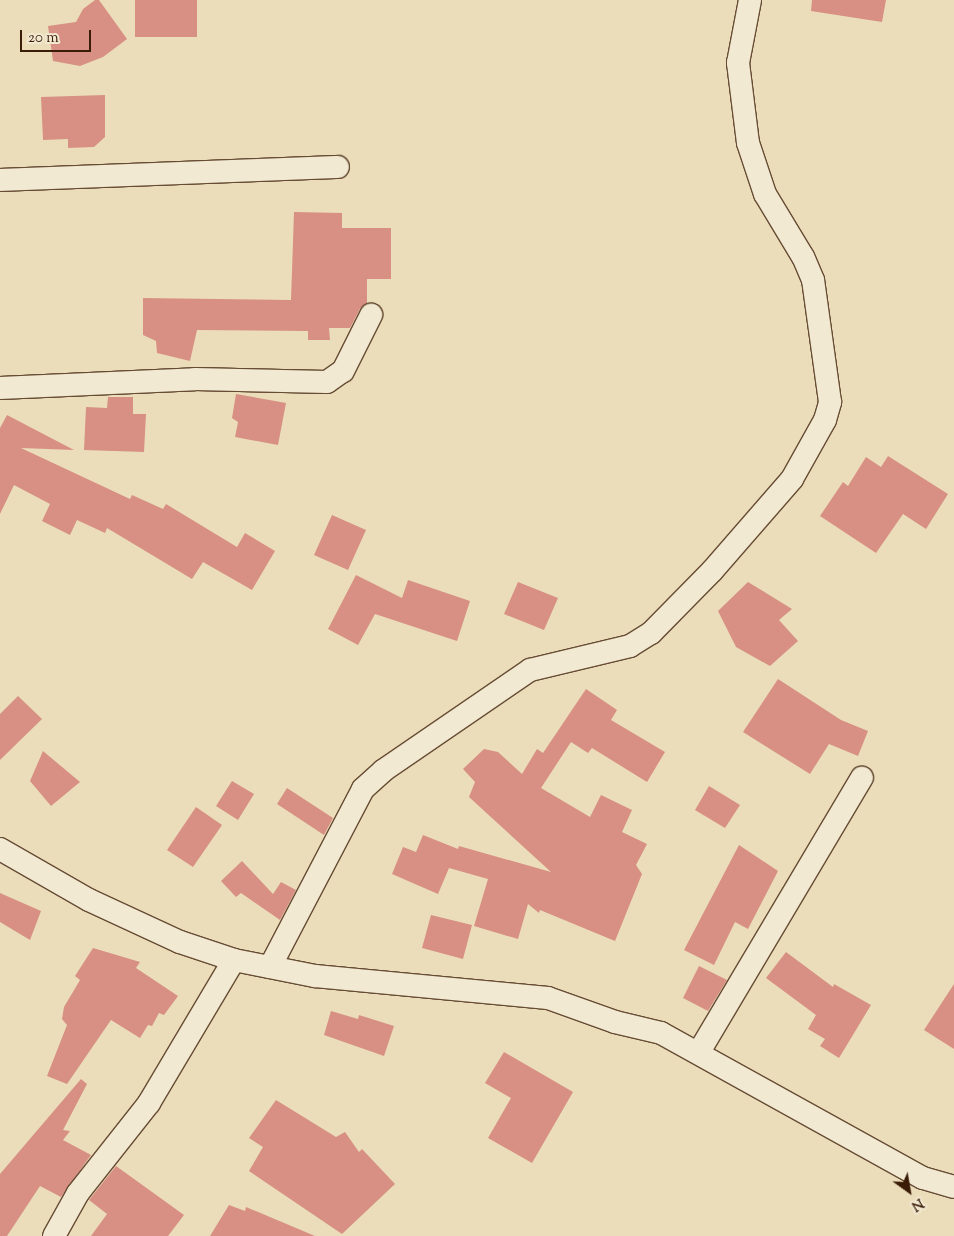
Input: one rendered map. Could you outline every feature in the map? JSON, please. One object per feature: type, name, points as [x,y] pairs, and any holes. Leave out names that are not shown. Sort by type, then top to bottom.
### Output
[{"type":"street","points":[[270,967],[363,789],[384,770],[530,670],[630,646],[651,633],[712,571],[792,479],[825,420],[830,402],[813,280],[803,257],[765,194],[748,143],[738,63],[750,0]]},
{"type":"street","points":[[0,180],[338,167]]},
{"type":"street","points":[[0,388],[195,379],[327,382],[343,371],[371,314]]},
{"type":"street","points":[[699,1052],[862,778]]},
{"type":"street","points":[[3,855],[89,900],[180,942],[234,960],[315,976],[548,998],[615,1022],[661,1033],[699,1052],[923,1178],[954,1187]]},
{"type":"street","points":[[54,1236],[78,1193],[150,1103],[234,960]]},
{"type":"building","points":[[95,0],[99,0],[127,39],[103,57],[80,66],[53,61],[48,26],[76,22],[83,9]]},
{"type":"building","points":[[135,0],[197,0],[197,37],[135,37]]},
{"type":"building","points":[[812,0],[886,0],[882,22],[811,11]]},
{"type":"building","points":[[105,95],[105,137],[94,147],[68,148],[68,139],[43,140],[41,97]]},
{"type":"building","points":[[294,212],[342,213],[342,228],[391,228],[391,279],[367,279],[367,303],[360,309],[350,328],[329,328],[330,340],[308,340],[308,331],[197,330],[190,361],[157,353],[156,341],[143,335],[143,298],[291,300]]},
{"type":"building","points":[[236,394],[286,403],[278,445],[235,437],[238,422],[232,418]]},
{"type":"building","points":[[108,397],[133,397],[133,414],[146,414],[144,452],[84,450],[86,407],[107,408]]},
{"type":"building","points":[[7,415],[74,450],[21,448],[130,499],[132,495],[163,509],[166,504],[237,547],[245,533],[275,551],[252,590],[203,562],[192,579],[107,528],[105,533],[77,520],[70,535],[42,521],[50,504],[14,485],[0,514],[0,428]]},
{"type":"building","points":[[888,456],[948,494],[926,529],[903,514],[876,553],[820,516],[843,482],[848,486],[866,457],[881,467]]},
{"type":"building","points":[[332,515],[366,530],[348,570],[314,555]]},
{"type":"building","points":[[356,575],[402,598],[408,580],[470,601],[457,641],[375,614],[358,645],[328,629]]},
{"type":"building","points":[[518,582],[558,598],[544,630],[504,614]]},
{"type":"building","points":[[748,582],[792,609],[779,620],[798,641],[770,666],[736,647],[718,611]]},
{"type":"building","points":[[778,679],[841,720],[868,731],[858,756],[829,744],[810,774],[743,732]]},
{"type":"building","points":[[586,689],[617,710],[611,720],[665,752],[647,782],[592,748],[588,753],[571,742],[541,788],[590,817],[601,795],[632,810],[622,832],[647,844],[636,865],[642,874],[615,941],[540,910],[539,913],[528,904],[518,939],[474,926],[488,879],[449,868],[438,894],[392,874],[403,847],[416,852],[423,835],[458,849],[459,846],[551,872],[469,797],[475,782],[463,769],[484,749],[498,752],[522,774],[537,749],[543,753]]},
{"type":"building","points":[[18,696],[42,719],[0,760],[0,714]]},
{"type":"building","points":[[43,751],[80,782],[51,806],[30,781]]},
{"type":"building","points":[[232,781],[254,794],[238,820],[216,806]]},
{"type":"building","points":[[709,786],[740,805],[725,828],[695,810]]},
{"type":"building","points":[[287,788],[333,818],[324,835],[277,804]]},
{"type":"building","points":[[196,807],[222,825],[193,867],[167,850]]},
{"type":"building","points":[[739,845],[778,871],[748,929],[735,922],[714,965],[684,950]]},
{"type":"building","points":[[242,861],[273,894],[281,882],[296,890],[280,920],[241,893],[236,897],[221,881]]},
{"type":"building","points":[[0,893],[41,911],[30,940],[0,922]]},
{"type":"building","points":[[431,915],[472,925],[463,959],[422,948]]},
{"type":"building","points":[[93,948],[140,962],[136,968],[178,996],[164,1015],[159,1013],[152,1026],[148,1025],[140,1038],[111,1020],[67,1084],[47,1076],[67,1025],[62,1019],[64,1007],[80,980],[75,976]]},
{"type":"building","points":[[786,952],[833,987],[834,984],[871,1005],[839,1058],[820,1046],[825,1039],[808,1029],[816,1015],[766,978]]},
{"type":"building","points":[[699,966],[727,980],[708,1011],[683,998]]},
{"type":"building","points":[[954,984],[954,1049],[924,1030]]},
{"type":"building","points":[[331,1011],[358,1019],[359,1015],[394,1026],[384,1056],[324,1035]]},
{"type":"building","points":[[504,1052],[573,1092],[532,1163],[488,1138],[511,1098],[485,1083]]},
{"type":"building","points":[[81,1079],[87,1084],[63,1130],[70,1131],[63,1140],[91,1155],[61,1197],[40,1186],[7,1236],[0,1236],[0,1174]]},
{"type":"building","points":[[276,1100],[336,1137],[345,1132],[359,1152],[362,1149],[395,1184],[342,1234],[249,1171],[263,1147],[249,1138]]},
{"type":"building","points":[[116,1166],[184,1215],[168,1236],[91,1236],[107,1214],[89,1200]]},
{"type":"building","points":[[229,1205],[245,1211],[246,1207],[315,1236],[210,1236]]}]
